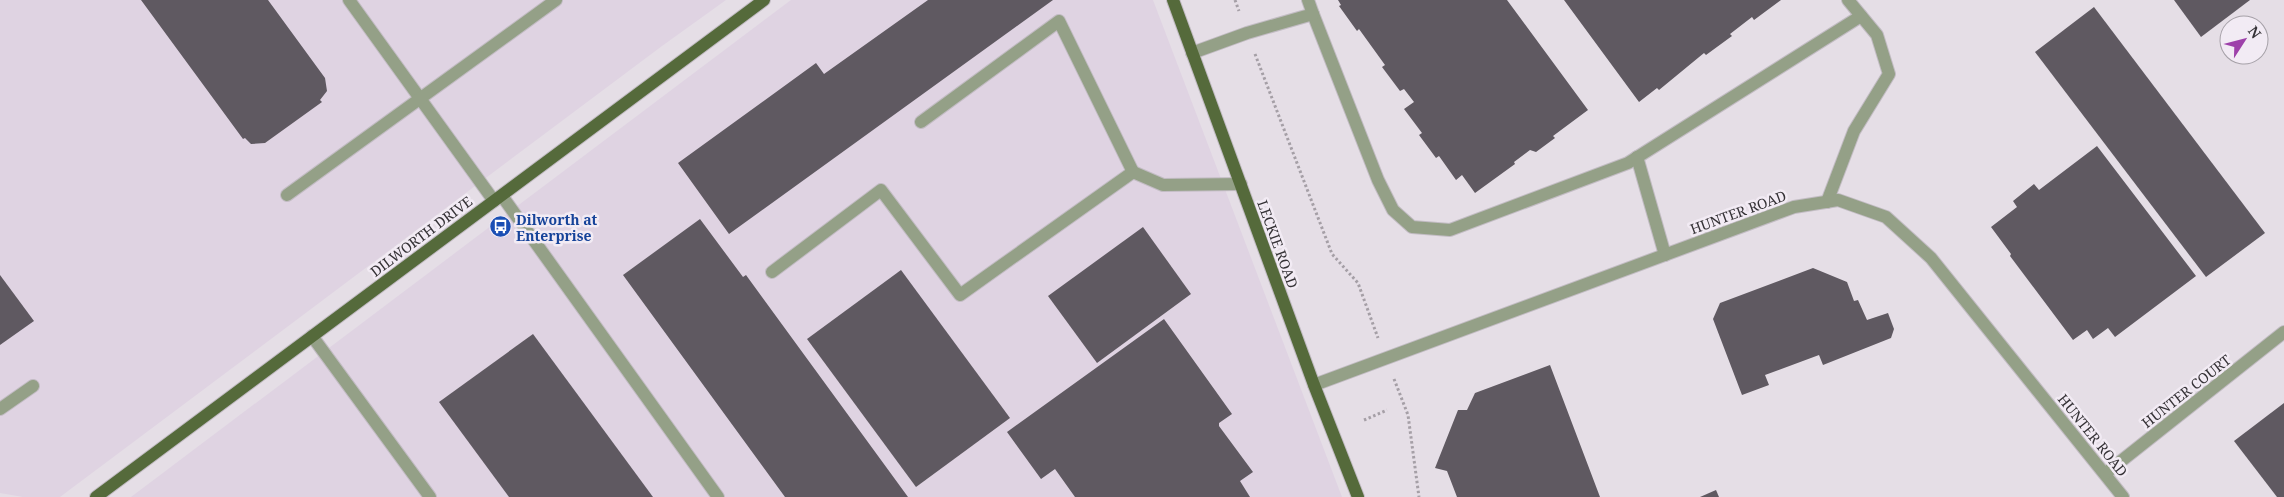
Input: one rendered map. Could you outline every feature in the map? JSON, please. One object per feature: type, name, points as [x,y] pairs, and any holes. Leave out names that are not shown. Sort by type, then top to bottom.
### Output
[{"type":"main road","name":"DILWORTH DRIVE","points":[[96,497],[764,0]]},
{"type":"main road","name":"LECKIE ROAD","points":[[1173,0],[1314,385],[1358,497]]},
{"type":"street","points":[[349,0],[420,99],[498,198],[718,497]]},
{"type":"street","points":[[287,195],[556,0]]},
{"type":"street","points":[[1308,0],[1378,180],[1393,210],[1412,227],[1450,230],[1628,163],[1861,16]]},
{"type":"street","points":[[1826,202],[1854,131],[1889,74],[1877,35],[1848,0]]},
{"type":"street","points":[[1192,53],[1247,33],[1314,14]]},
{"type":"street","points":[[921,122],[1059,21],[1132,172],[1163,185],[1240,184]]},
{"type":"street","points":[[1637,157],[1665,255]]},
{"type":"street","points":[[772,272],[881,190],[960,295],[1132,172]]},
{"type":"street","name":"HUNTER ROAD","points":[[1314,385],[1794,207],[1838,200],[1886,217],[1931,258],[2106,473],[2123,497]]},
{"type":"street","name":"HUNTER COURT","points":[[2106,473],[2284,332]]},
{"type":"street","points":[[312,336],[430,497]]},
{"type":"street","points":[[0,409],[34,386]]},
{"type":"path","points":[[1235,0],[1332,254],[1358,283],[1408,415],[1419,497]]},
{"type":"path","points":[[1364,420],[1387,410]]},
{"type":"shaded area","points":[[0,0],[726,0],[60,497],[23,497],[0,493]]},
{"type":"shaded area","points":[[791,0],[1153,0],[1342,497],[131,497]]},
{"type":"building","points":[[141,0],[268,0],[325,78],[327,91],[320,100],[322,102],[265,143],[251,144],[245,138],[243,139]]},
{"type":"building","points":[[928,0],[1053,0],[729,234],[678,163],[816,63],[824,74]]},
{"type":"building","points":[[1338,0],[1507,0],[1588,110],[1553,136],[1555,138],[1536,152],[1530,150],[1514,162],[1515,164],[1475,193],[1462,175],[1456,180],[1439,156],[1436,158],[1419,135],[1422,133],[1404,109],[1414,102],[1404,89],[1400,91],[1382,67],[1385,65],[1359,29],[1357,31],[1339,6],[1341,5]]},
{"type":"building","points":[[1564,0],[1781,0],[1754,20],[1752,17],[1730,34],[1732,36],[1706,55],[1704,53],[1659,90],[1657,88],[1639,102]]},
{"type":"building","points":[[2174,0],[2250,0],[2230,15],[2219,15],[2219,23],[2201,37]]},
{"type":"building","points":[[2094,7],[2265,233],[2206,277],[2035,52]]},
{"type":"building","points":[[2097,146],[2196,276],[2115,337],[2108,328],[2093,339],[2087,330],[2073,340],[2010,256],[2011,254],[1991,227],[2017,207],[2013,201],[2034,184],[2039,190]]},
{"type":"building","points":[[700,219],[743,277],[746,275],[908,497],[785,497],[623,275]]},
{"type":"building","points":[[1143,227],[1191,294],[1097,363],[1048,296]]},
{"type":"building","points":[[1813,268],[1847,282],[1854,301],[1858,300],[1867,320],[1888,313],[1894,329],[1891,338],[1823,365],[1819,355],[1765,375],[1769,385],[1742,395],[1713,319],[1720,303]]},
{"type":"building","points":[[901,270],[1010,418],[916,487],[807,339]]},
{"type":"building","points":[[0,275],[34,321],[0,345]]},
{"type":"building","points":[[1164,319],[1232,414],[1219,423],[1219,426],[1253,472],[1240,481],[1250,497],[1075,497],[1055,469],[1041,479],[1007,432]]},
{"type":"building","points":[[533,334],[653,497],[509,497],[439,402]]},
{"type":"building","points":[[1550,365],[1600,497],[1457,497],[1447,471],[1435,468],[1458,410],[1467,410],[1475,393]]},
{"type":"building","points":[[2284,403],[2284,497],[2277,497],[2234,441]]},
{"type":"building","points":[[1716,490],[1719,497],[1700,497]]},
{"type":"place","name":"Dilworth at Enterprise","points":[[500,227]]}]
